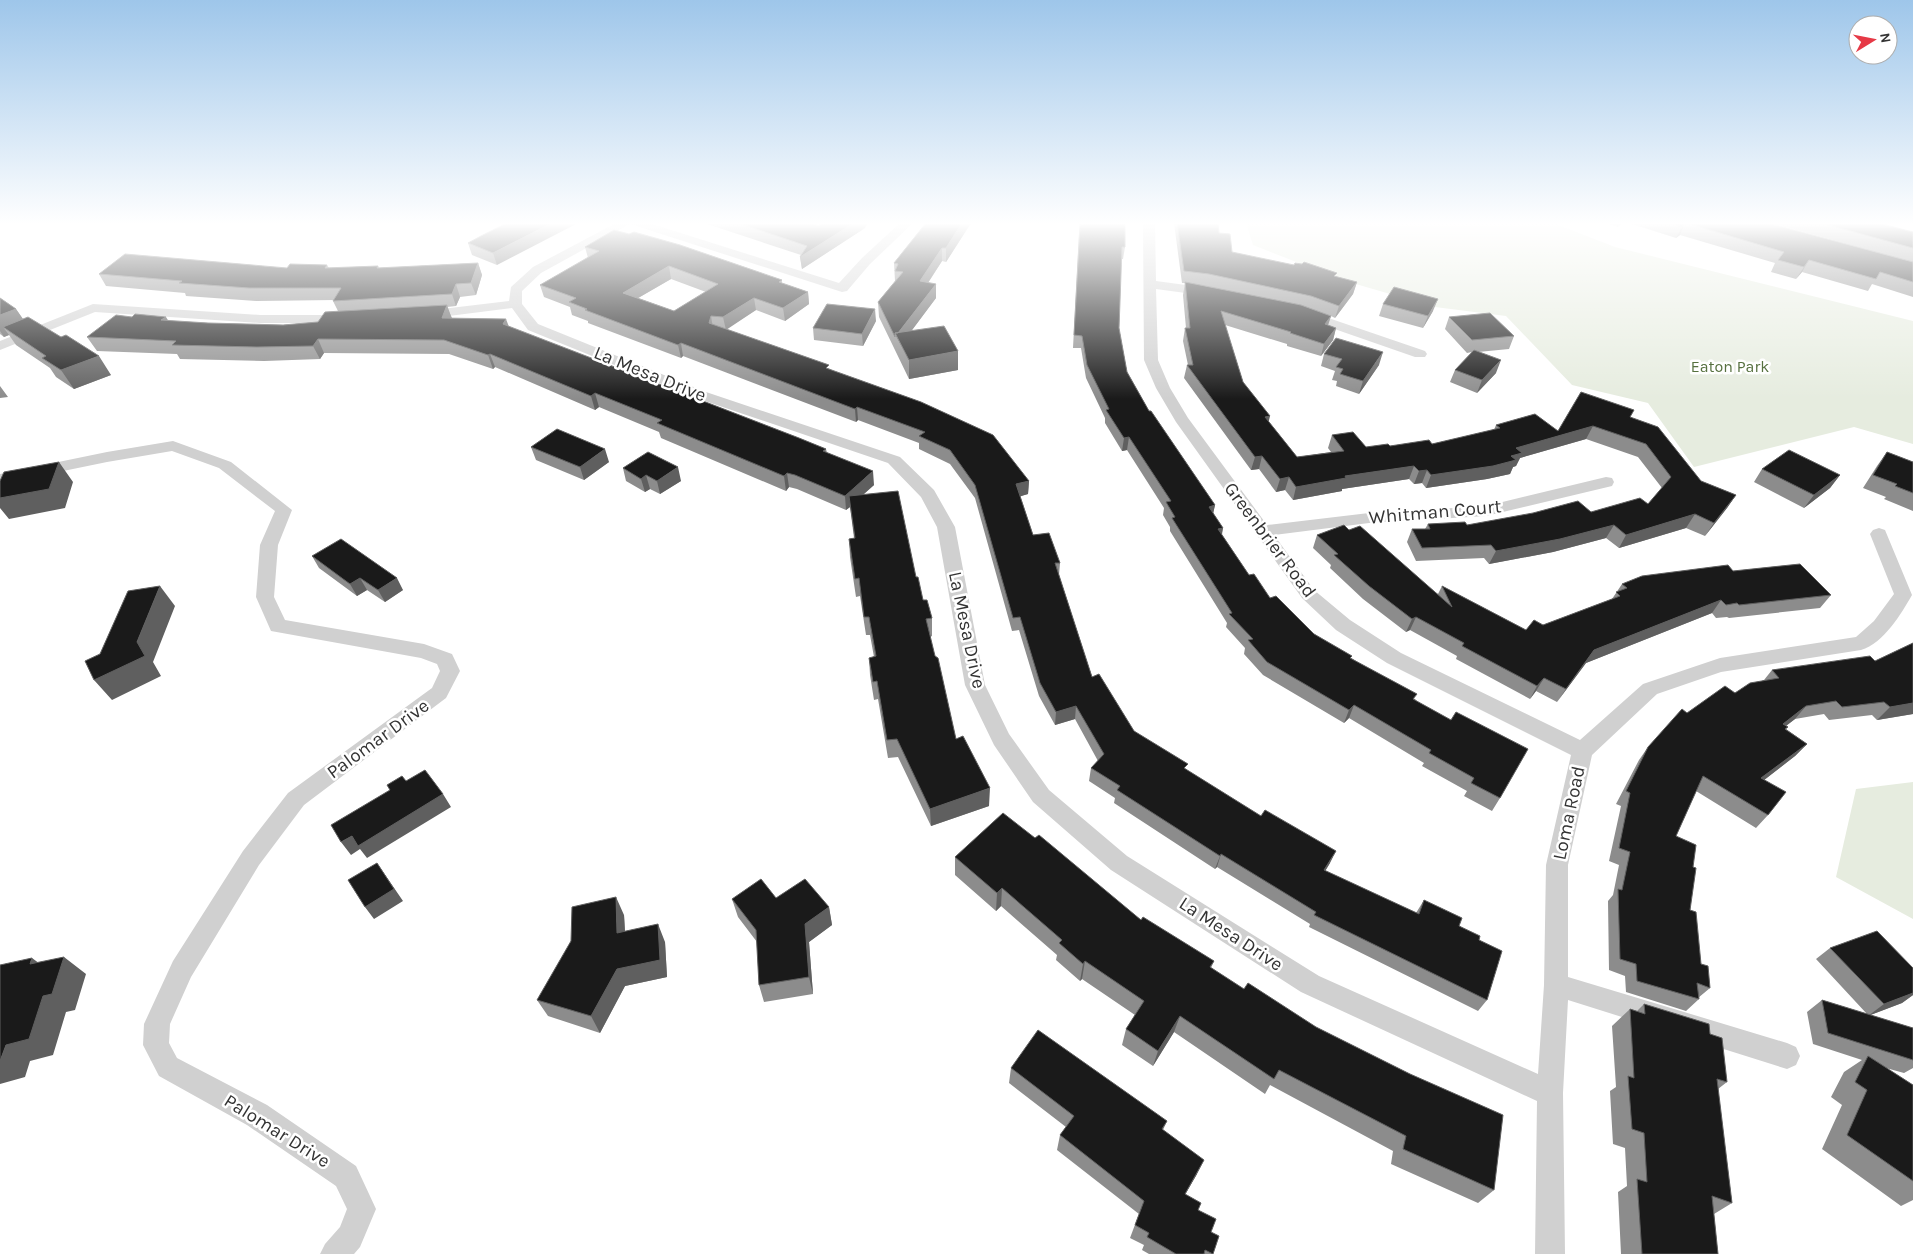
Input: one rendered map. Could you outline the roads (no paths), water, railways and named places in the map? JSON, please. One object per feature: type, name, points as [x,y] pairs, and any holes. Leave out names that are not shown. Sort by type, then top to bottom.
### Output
[{"type":"street","points":[[408,316],[443,314],[515,304],[516,290],[525,282]]},
{"type":"street","points":[[821,282],[842,288],[848,282]]},
{"type":"street","points":[[1151,284],[1225,296]]},
{"type":"street","name":"Greenbrier Road","points":[[1151,284],[1151,360],[1163,388],[1181,419],[1308,594],[1343,625],[1394,658],[1582,751]]},
{"type":"street","name":"La Mesa Drive","points":[[515,304],[533,327],[701,395],[894,460],[928,494],[946,527],[975,685],[1001,739],[1041,796],[1119,862],[1310,984],[1550,1093]]},
{"type":"street","points":[[0,346],[93,308],[260,319],[321,320],[355,318]]},
{"type":"street","points":[[1292,311],[1420,354]]},
{"type":"street","name":"Palomar Drive","points":[[0,479],[107,457],[173,446],[225,465],[284,510],[269,545],[265,597],[278,626],[424,651],[445,660],[450,671],[439,693],[296,799],[251,858],[182,969],[157,1024],[156,1045],[168,1067],[257,1114],[346,1176],[362,1209],[350,1237],[335,1254]]},
{"type":"street","name":"Whitman Court","points":[[1262,531],[1369,518],[1486,511],[1606,482]]},
{"type":"street","name":"Loma Road","points":[[1550,1254],[1550,1093],[1556,985],[1558,865],[1582,751],[1650,689],[1720,665],[1861,642],[1881,626],[1903,595],[1879,534]]},
{"type":"street","points":[[1556,985],[1787,1056]]},
{"type":"park label","name":"Eaton Park","points":[[1730,366]]}]
